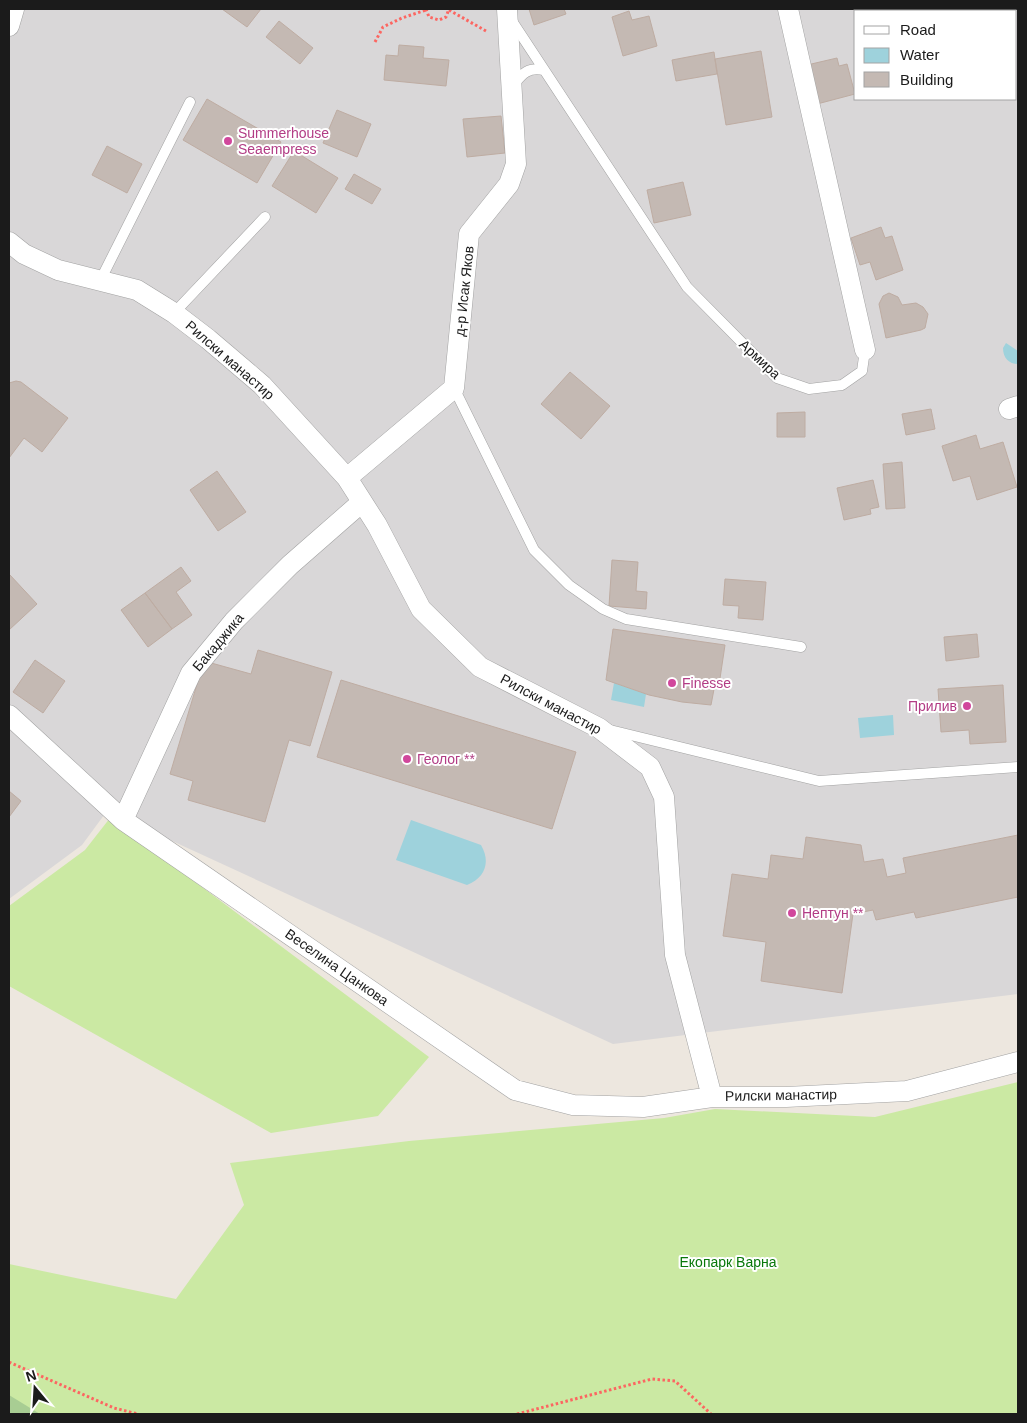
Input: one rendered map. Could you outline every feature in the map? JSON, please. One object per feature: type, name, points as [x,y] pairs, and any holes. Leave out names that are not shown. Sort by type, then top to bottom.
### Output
[{"type":"street","points":[[9,26],[14,9]]},
{"type":"street","name":"Армира","points":[[788,9],[865,350]]},
{"type":"street","name":"д-р Исак Яков","points":[[454,388],[469,234],[509,184],[516,164],[508,19]]},
{"type":"street","name":"Рилски манастир","points":[[9,242],[24,254],[58,270],[137,290],[174,312],[262,385],[347,478],[421,609],[480,667],[599,728],[650,767],[664,797],[675,955],[712,1096],[786,1097],[907,1091],[1018,1062]]},
{"type":"street","points":[[347,478],[454,388]]},
{"type":"street","name":"Бакаджика","points":[[123,820],[191,673],[234,621],[290,565],[362,502]]},
{"type":"street","name":"Веселина Цанкова","points":[[9,715],[123,820],[515,1090],[573,1105],[643,1107],[712,1096]]},
{"type":"lane","name":"Армира","points":[[508,19],[544,70],[686,287],[777,378],[808,389],[842,385],[862,371],[865,350]]},
{"type":"lane","points":[[513,85],[523,73],[533,68],[544,70]]},
{"type":"lane","points":[[100,280],[190,102]]},
{"type":"lane","points":[[174,312],[265,217]]},
{"type":"lane","points":[[454,388],[534,550],[569,586],[603,609],[626,619],[802,647]]},
{"type":"lane","points":[[599,728],[819,781],[1018,767]]},
{"type":"path","points":[[375,42],[383,27],[426,9],[429,17],[439,20],[446,17],[449,10],[487,32],[508,19]]},
{"type":"path","points":[[9,1362],[114,1408],[138,1414]]},
{"type":"path","points":[[517,1414],[652,1379],[675,1381],[711,1414]]},
{"type":"shaded area","points":[[9,9],[1018,9],[1018,994],[613,1044],[107,811],[82,845],[9,899]]},
{"type":"green space","points":[[110,818],[429,1057],[378,1116],[271,1133],[9,986],[9,906],[85,850]]},
{"type":"green space","name":"Екопарк Варна","points":[[1018,1082],[1018,1414],[9,1414],[9,1264],[176,1299],[244,1205],[230,1163],[409,1141],[664,1118],[715,1109],[875,1117]]},
{"type":"green space","points":[[9,1395],[40,1414],[9,1414]]},
{"type":"water","points":[[1006,343],[1018,351],[1018,364],[1012,363],[1005,357],[1003,348]]},
{"type":"water","points":[[614,683],[646,694],[644,707],[611,700]]},
{"type":"water","points":[[893,715],[894,735],[860,738],[858,718]]},
{"type":"water","points":[[411,820],[481,845],[486,857],[482,874],[467,885],[396,860]]},
{"type":"building","points":[[222,9],[261,9],[247,27]]},
{"type":"building","points":[[529,9],[564,9],[566,14],[534,25]]},
{"type":"building","points":[[629,11],[632,20],[649,16],[657,46],[623,56],[612,17]]},
{"type":"building","points":[[279,21],[313,48],[300,64],[266,37]]},
{"type":"building","points":[[399,45],[424,47],[423,58],[449,60],[446,86],[384,80],[386,55],[398,56]]},
{"type":"building","points":[[761,51],[772,117],[726,125],[715,59]]},
{"type":"building","points":[[714,52],[717,74],[676,81],[672,60]]},
{"type":"building","points":[[837,58],[839,66],[847,64],[854,94],[817,104],[807,65]]},
{"type":"building","points":[[207,99],[281,142],[257,183],[183,140]]},
{"type":"building","points":[[337,110],[371,124],[357,157],[323,143]]},
{"type":"building","points":[[501,116],[505,153],[467,157],[463,119]]},
{"type":"building","points":[[107,146],[142,164],[127,193],[92,175]]},
{"type":"building","points":[[294,151],[338,178],[316,213],[272,186]]},
{"type":"building","points":[[354,174],[381,189],[372,204],[345,189]]},
{"type":"building","points":[[683,182],[691,215],[654,223],[647,190]]},
{"type":"building","points":[[881,227],[885,238],[892,236],[903,270],[876,280],[870,262],[860,265],[851,238]]},
{"type":"building","points":[[889,293],[898,297],[902,305],[916,303],[923,307],[928,314],[925,328],[886,338],[879,304],[883,296]]},
{"type":"building","points":[[570,372],[610,406],[581,439],[541,404]]},
{"type":"building","points":[[21,382],[68,418],[42,452],[24,438],[9,458],[9,383]]},
{"type":"building","points":[[931,409],[935,429],[906,435],[902,414]]},
{"type":"building","points":[[805,412],[805,437],[777,437],[777,413]]},
{"type":"building","points":[[976,435],[980,449],[1003,442],[1017,487],[977,500],[970,476],[953,481],[942,446]]},
{"type":"building","points":[[902,462],[905,508],[886,509],[883,464]]},
{"type":"building","points":[[217,471],[246,512],[218,531],[190,490]]},
{"type":"building","points":[[873,480],[879,507],[870,509],[871,514],[844,520],[837,488]]},
{"type":"building","points":[[612,560],[638,562],[636,591],[647,592],[646,609],[609,606]]},
{"type":"building","points":[[181,567],[191,581],[176,592],[192,615],[172,629],[145,593]]},
{"type":"building","points":[[9,576],[37,604],[9,630]]},
{"type":"building","points":[[725,579],[766,582],[763,620],[738,618],[739,606],[723,605]]},
{"type":"building","points":[[145,593],[172,629],[148,647],[121,610]]},
{"type":"building","points":[[613,629],[725,645],[719,685],[715,684],[711,705],[682,702],[649,695],[606,680]]},
{"type":"building","points":[[977,634],[979,657],[946,661],[944,637]]},
{"type":"building","points":[[258,650],[332,672],[310,746],[289,740],[265,822],[188,800],[193,781],[170,774],[204,661],[251,674]]},
{"type":"building","points":[[35,660],[65,681],[43,713],[13,692]]},
{"type":"building","points":[[341,680],[576,752],[552,829],[317,757]]},
{"type":"building","points":[[1003,685],[1006,742],[970,744],[969,730],[941,732],[938,689]]},
{"type":"building","points":[[9,791],[21,801],[9,817]]},
{"type":"building","name":"Нептун **","points":[[1018,835],[1018,897],[916,918],[914,912],[876,920],[873,910],[853,914],[842,993],[761,981],[766,942],[723,936],[732,874],[768,879],[771,855],[803,859],[806,837],[861,845],[864,862],[883,859],[887,877],[906,873],[903,858]]},
{"type":"place","name":"Summerhouse Seaempress","points":[[228,141]]},
{"type":"place","name":"Finesse","points":[[672,683]]},
{"type":"place","name":"Прилив","points":[[967,706]]},
{"type":"place","name":"Геолог **","points":[[407,759]]},
{"type":"place","name":"Нептун **","points":[[792,913]]}]
